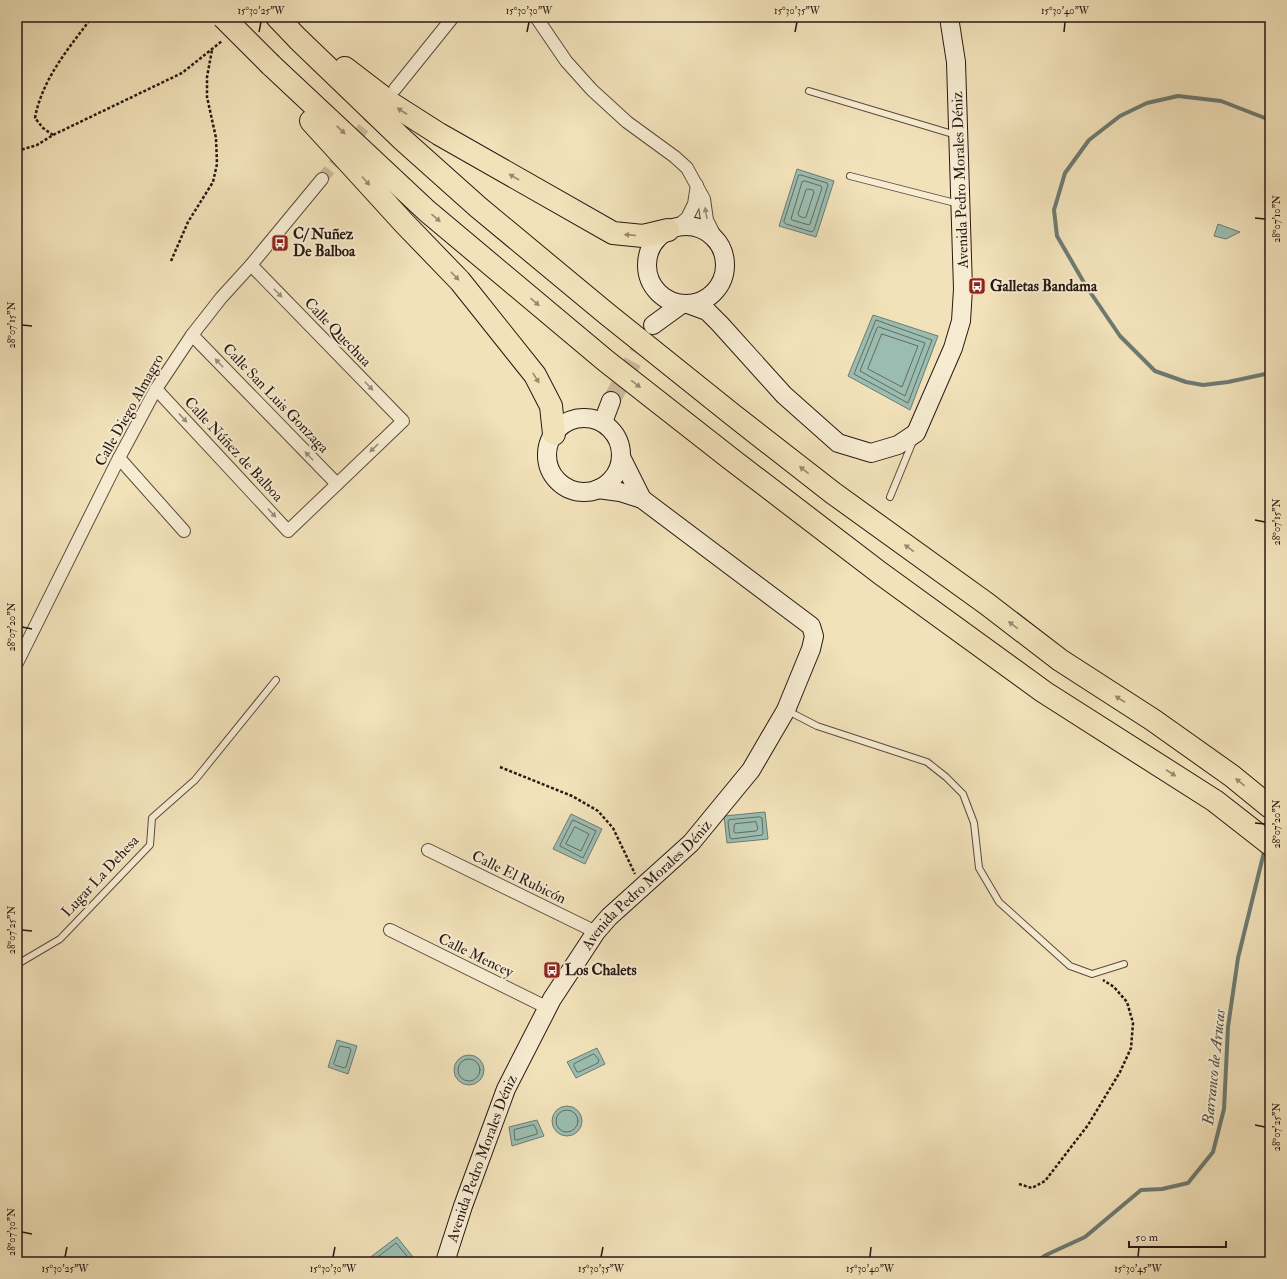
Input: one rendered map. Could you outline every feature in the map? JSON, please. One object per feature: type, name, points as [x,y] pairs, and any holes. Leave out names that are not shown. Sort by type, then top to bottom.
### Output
[{"type":"highway","points":[[223,17],[232,38],[268,68],[427,211],[612,366],[809,520],[880,573],[1044,692],[1215,801],[1270,844]]},
{"type":"highway","points":[[277,17],[295,27],[392,104],[439,134],[613,233],[643,236],[672,228]]},
{"type":"highway","points":[[295,27],[403,140],[478,207],[607,314],[833,493],[987,604],[1060,660],[1156,722],[1232,776],[1270,807]]},
{"type":"highway","points":[[268,68],[404,223],[460,281],[535,375],[551,406],[554,434]]},
{"type":"highway","points":[[1156,722],[1194,732],[1244,767],[1270,789]]},
{"type":"street","points":[[394,89],[453,17]]},
{"type":"street","points":[[536,17],[566,61],[592,90],[627,122],[675,157],[687,168],[704,199],[707,220],[723,251],[725,263],[724,275],[719,286],[711,295],[700,301],[685,304],[653,325],[657,304],[656,290]]},
{"type":"street","name":"Avenida Pedro Morales Déniz","points":[[916,434],[953,348],[961,321],[963,289],[956,62],[949,17]]},
{"type":"street","name":"Calle Diego Almagro","points":[[17,663],[119,458],[156,389],[192,335],[220,298],[251,265],[322,179]]},
{"type":"street","points":[[697,185],[694,204],[687,218],[658,237],[651,246],[647,257],[647,269],[650,280],[656,290],[664,297],[673,301],[707,311],[730,333],[784,395],[838,443],[871,453],[898,445],[916,434]]},
{"type":"street","points":[[672,228],[688,226],[699,228],[709,233],[717,240]]},
{"type":"street","name":"Calle Quechua","points":[[251,265],[403,421],[337,484]]},
{"type":"street","points":[[719,286],[721,310],[730,333]]},
{"type":"street","name":"Calle San Luis Gonzaga","points":[[192,335],[337,484]]},
{"type":"street","name":"Calle Núñez de Balboa","points":[[156,389],[288,530],[337,484]]},
{"type":"street","points":[[603,422],[611,401]]},
{"type":"street","points":[[592,418],[603,422],[617,437],[621,447],[619,468],[607,484],[598,489],[586,492],[564,486],[555,478],[549,468],[547,456],[548,444],[554,434],[561,426],[570,420],[592,418]]},
{"type":"street","points":[[621,457],[642,499]]},
{"type":"street","points":[[119,458],[184,531]]},
{"type":"street","points":[[598,489],[620,492],[642,499]]},
{"type":"street","name":"Avenida Pedro Morales Déniz","points":[[445,1262],[463,1206],[506,1089],[552,999],[596,932],[609,917],[691,844],[751,770],[786,710],[811,649],[814,636],[811,626],[642,499]]},
{"type":"street","name":"Calle El Rubicón","points":[[428,850],[596,932]]},
{"type":"street","name":"Calle Mencey","points":[[390,930],[548,1008]]},
{"type":"lane","points":[[809,91],[958,135]]},
{"type":"lane","points":[[850,176],[960,204]]},
{"type":"lane","name":"Avenida Pedro Morales Déniz","points":[[890,497],[916,434]]},
{"type":"lane","name":"Lugar La Dehesa","points":[[17,967],[21,962],[60,938],[150,844],[152,818],[195,780],[276,680]]},
{"type":"lane","points":[[786,710],[817,726],[927,762],[946,777],[963,794],[974,823],[979,868],[998,902],[1070,966],[1092,974],[1124,964]]},
{"type":"path","points":[[53,135],[43,128],[35,118],[37,106],[52,73],[92,17]]},
{"type":"path","points":[[1009,17],[1028,17]]},
{"type":"path","points":[[17,151],[37,146],[53,135],[182,73],[212,50],[232,38]]},
{"type":"path","points":[[171,261],[188,222],[213,182],[217,164],[216,138],[207,97],[207,77],[212,50]]},
{"type":"path","points":[[500,767],[572,796],[598,812],[612,828],[641,887]]},
{"type":"path","points":[[1019,1184],[1032,1188],[1045,1181],[1088,1125],[1120,1072],[1131,1048],[1133,1023],[1127,1002],[1114,987],[1092,974]]},
{"type":"water","points":[[797,169],[834,181],[816,237],[779,226]]},
{"type":"water","points":[[1218,224],[1240,232],[1226,239],[1214,236]]},
{"type":"water","points":[[873,315],[938,336],[910,410],[848,376]]},
{"type":"water","points":[[765,812],[768,839],[727,843],[724,816]]},
{"type":"water","points":[[571,814],[602,829],[585,864],[553,849]]},
{"type":"water","points":[[337,1040],[357,1046],[348,1074],[328,1067]]},
{"type":"water","points":[[597,1048],[605,1064],[576,1078],[567,1062]]},
{"type":"water","points":[[469,1055],[475,1056],[483,1064],[483,1076],[475,1084],[469,1085],[463,1084],[455,1076],[454,1070],[455,1064],[463,1056]]},
{"type":"water","points":[[567,1106],[578,1110],[582,1121],[578,1132],[567,1136],[556,1132],[552,1121],[556,1110]]},
{"type":"water","points":[[537,1120],[544,1136],[512,1146],[509,1127]]},
{"type":"water","points":[[397,1237],[417,1262],[364,1262]]},
{"type":"waterway","name":"Barranco de Arucas","points":[[1270,120],[1221,101],[1178,96],[1147,103],[1120,116],[1089,140],[1065,173],[1054,210],[1057,236],[1086,286],[1120,336],[1155,371],[1186,382],[1203,385],[1228,382],[1270,373]]},
{"type":"waterway","name":"Barranco de Arucas","points":[[1268,834],[1270,820]]},
{"type":"waterway","name":"Barranco de Arucas","points":[[1036,1262],[1046,1255],[1085,1237],[1141,1190],[1162,1189],[1188,1183],[1213,1152],[1224,1109],[1228,1027],[1238,958],[1265,848]]},
{"type":"tunnel","points":[[322,179],[378,110]]},
{"type":"tunnel","points":[[611,401],[653,325]]},
{"type":"place","name":"C/ Nuñez De Balboa","points":[[280,243]]},
{"type":"place","name":"Galletas Bandama","points":[[977,286]]},
{"type":"place","name":"Los Chalets","points":[[552,970]]}]
